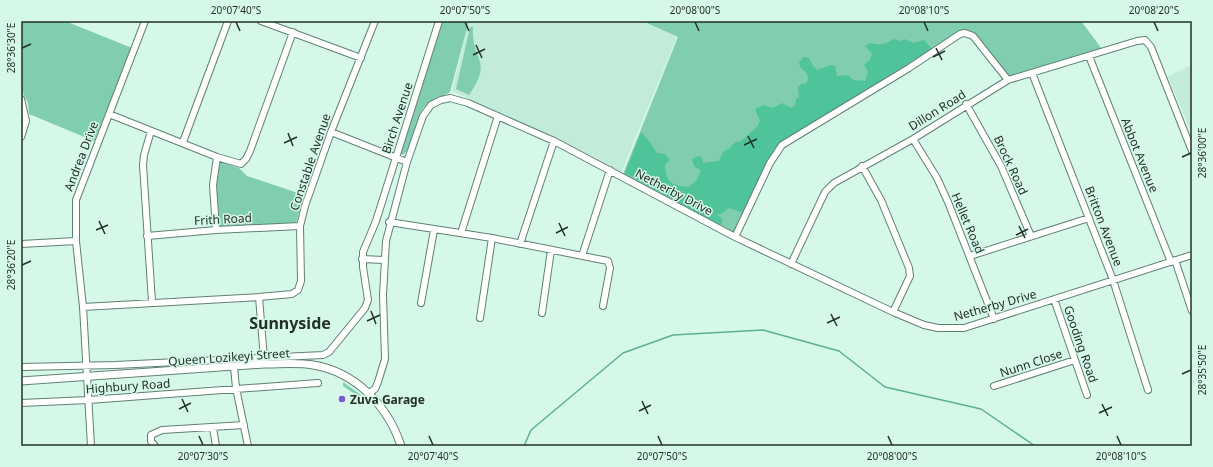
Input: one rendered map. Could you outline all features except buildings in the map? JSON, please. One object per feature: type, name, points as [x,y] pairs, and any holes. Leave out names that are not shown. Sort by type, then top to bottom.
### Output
[{"type":"main road","name":"Queen Lozikeyi Street","points":[[21,381],[264,364],[302,363],[323,367],[354,381],[369,393],[391,423],[401,446]]},
{"type":"street","name":"Andrea Drive","points":[[91,446],[83,306],[76,241],[76,200],[145,21]]},
{"type":"street","points":[[183,142],[228,21]]},
{"type":"street","points":[[261,21],[361,58]]},
{"type":"street","name":"Constable Avenue","points":[[83,306],[292,294],[301,286],[300,226],[304,206],[331,132],[375,21]]},
{"type":"street","name":"Birch Avenue","points":[[362,259],[365,244],[376,222],[439,21]]},
{"type":"street","points":[[109,114],[183,142],[217,158],[240,164],[246,159],[270,98],[293,32]]},
{"type":"street","points":[[735,237],[770,163],[782,145],[896,77],[960,34],[965,33],[972,36],[1008,80]]},
{"type":"street","name":"Dillon Road","points":[[791,264],[827,189],[862,166],[913,139],[966,104],[1008,80],[1145,40],[1151,48],[1192,151]]},
{"type":"street","name":"Abbot Avenue","points":[[1089,56],[1192,311]]},
{"type":"street","name":"Britton Avenue","points":[[1032,73],[1113,280],[1148,390]]},
{"type":"street","name":"Netherby Drive","points":[[369,393],[375,389],[386,359],[384,260],[389,222],[423,116],[428,108],[436,102],[450,98],[498,116],[554,141],[735,237],[893,312],[924,325],[950,329],[964,328],[1192,254]]},
{"type":"street","points":[[21,99],[26,121],[21,137]]},
{"type":"street","name":"Brock Road","points":[[966,104],[1001,166],[1031,236]]},
{"type":"street","points":[[461,233],[498,116]]},
{"type":"street","points":[[151,131],[144,155],[143,165],[152,302]]},
{"type":"street","points":[[331,132],[407,162]]},
{"type":"street","name":"Hellet Road","points":[[913,139],[942,190],[970,256],[994,319]]},
{"type":"street","points":[[520,244],[554,141]]},
{"type":"street","points":[[216,230],[213,173],[217,158]]},
{"type":"street","points":[[862,166],[881,200],[909,268],[910,276],[893,312]]},
{"type":"street","points":[[582,256],[610,170]]},
{"type":"street","points":[[970,256],[1090,218]]},
{"type":"street","points":[[389,222],[492,238],[608,261],[610,263],[603,306]]},
{"type":"street","name":"Frith Road","points":[[147,236],[216,230],[300,226]]},
{"type":"street","points":[[421,303],[434,230]]},
{"type":"street","points":[[480,318],[492,238]]},
{"type":"street","points":[[21,244],[76,241]]},
{"type":"street","points":[[542,313],[551,250]]},
{"type":"street","points":[[21,366],[87,366],[264,356],[323,355],[335,346],[361,316],[368,300],[362,259],[384,260]]},
{"type":"street","points":[[258,297],[264,364]]},
{"type":"street","name":"Gooding Road","points":[[1054,299],[1088,395]]},
{"type":"street","name":"Nunn Close","points":[[994,386],[1075,360]]},
{"type":"street","points":[[234,367],[236,388],[248,446]]},
{"type":"street","name":"Highbury Road","points":[[21,403],[89,400],[318,383]]},
{"type":"street","points":[[155,446],[150,437],[159,431],[244,425]]},
{"type":"street","points":[[213,428],[216,446]]},
{"type":"shaded area","points":[[469,21],[641,21],[677,37],[621,173],[555,138],[452,91]]},
{"type":"shaded area","points":[[1192,65],[1192,135],[1168,76]]},
{"type":"green space","points":[[21,21],[65,21],[132,48],[94,141],[29,114],[28,103],[21,89]]},
{"type":"green space","points":[[443,21],[469,21],[450,92],[431,101],[422,110],[410,147],[402,155],[400,152]]},
{"type":"green space","points":[[642,21],[1081,21],[1102,49],[1008,77],[973,32],[963,29],[909,66],[786,140],[735,231],[731,232],[623,174],[678,37]]},
{"type":"green space","points":[[470,27],[473,27],[473,38],[481,67],[480,74],[469,95],[456,89]]},
{"type":"green space","points":[[894,39],[900,41],[904,39],[914,43],[924,40],[932,49],[786,139],[746,209],[741,212],[729,208],[721,214],[717,214],[723,220],[719,225],[625,173],[641,132],[657,153],[665,154],[670,160],[665,165],[665,171],[669,180],[679,186],[689,187],[696,181],[701,171],[694,166],[692,159],[699,156],[702,158],[703,163],[719,161],[723,152],[730,148],[735,142],[741,141],[757,127],[760,121],[755,109],[764,105],[773,108],[782,103],[791,108],[795,105],[796,99],[799,97],[798,87],[801,84],[807,83],[808,80],[807,74],[800,67],[799,63],[803,57],[809,58],[817,70],[831,65],[835,66],[837,76],[848,75],[853,80],[865,81],[868,72],[864,65],[870,60],[872,54],[865,46],[870,43],[883,44]]},
{"type":"green space","points":[[219,161],[239,168],[247,176],[304,195],[296,223],[220,226],[217,202]]},
{"type":"green space","points":[[343,382],[361,395],[358,396],[343,386]]},
{"type":"waterway","points":[[524,446],[531,430],[623,353],[673,335],[763,330],[839,351],[885,387],[981,409],[1035,446]]},
{"type":"place","name":"Zuva Garage","points":[[342,399]]},
{"type":"district","name":"Sunnyside","points":[[290,323]]}]
